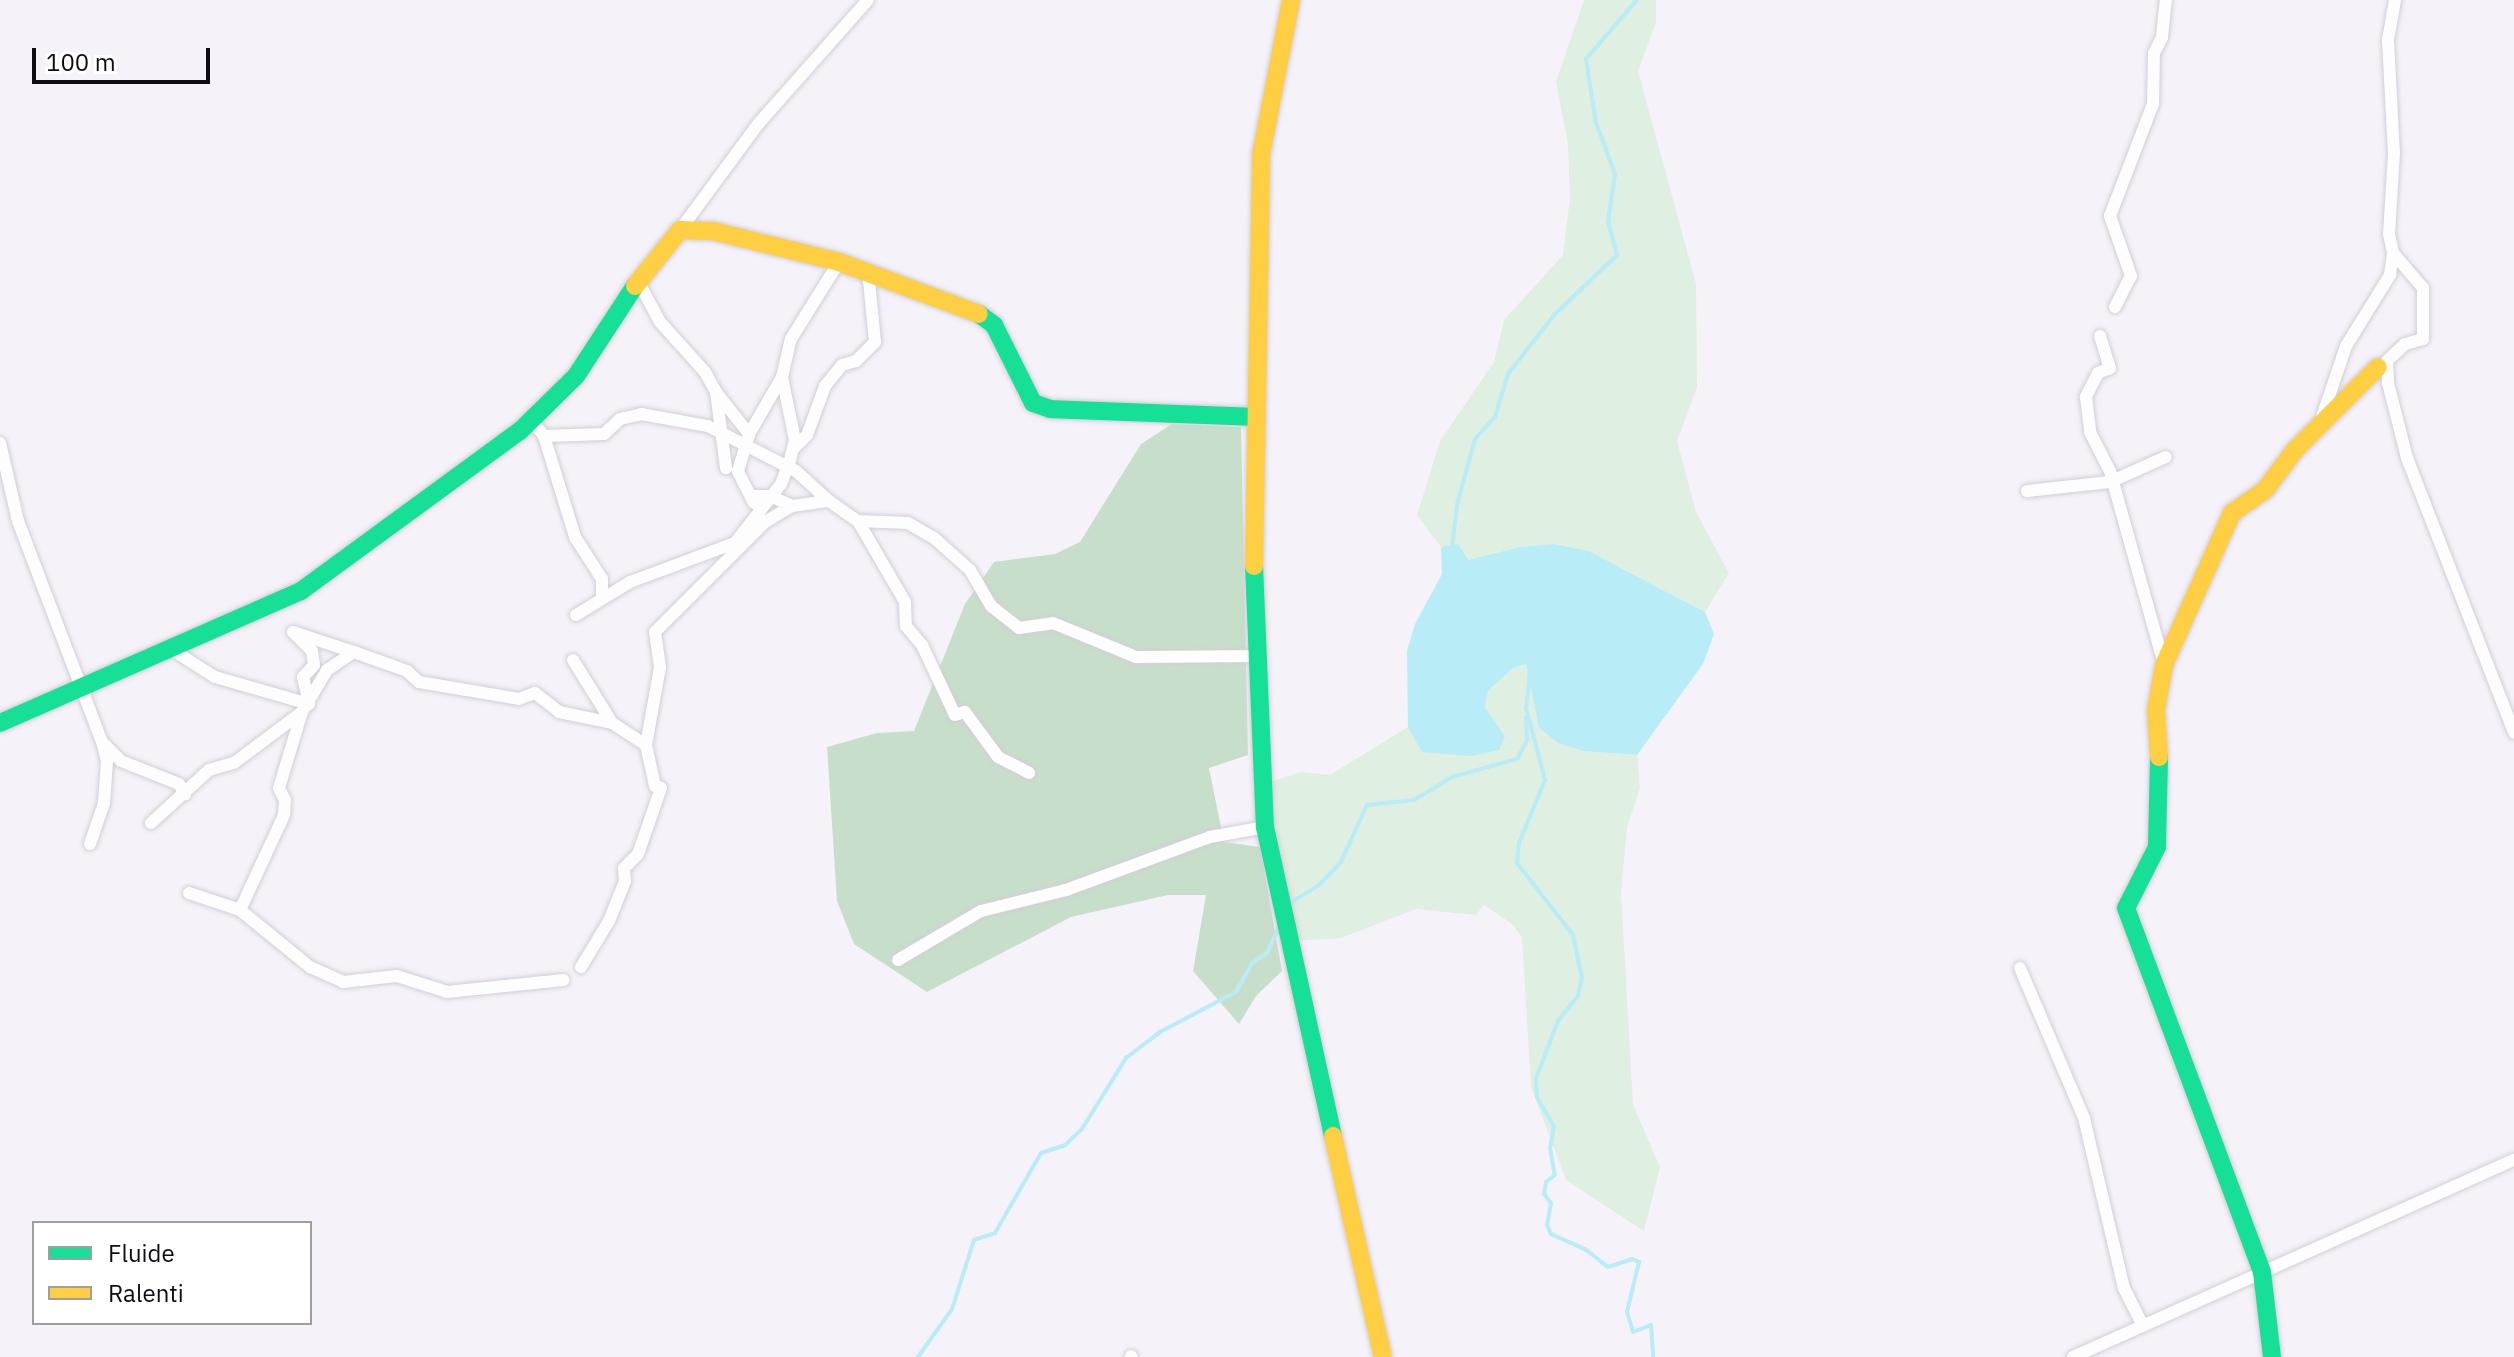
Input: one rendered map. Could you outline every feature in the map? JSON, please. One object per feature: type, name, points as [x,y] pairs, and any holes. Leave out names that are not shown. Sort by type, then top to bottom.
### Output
[{"type":"street","points":[[0,723],[301,591],[531,420],[576,376],[638,281],[759,123],[868,0]]},
{"type":"street","points":[[1291,0],[1261,155],[1255,417],[1265,827],[1383,1357]]},
{"type":"street","points":[[2115,307],[2131,276],[2110,216],[2153,104],[2154,53],[2162,37],[2166,0]]},
{"type":"street","points":[[2318,427],[2346,346],[2390,275],[2394,153],[2388,40],[2395,0]]},
{"type":"street","points":[[680,230],[713,231],[839,262],[971,308],[994,325],[1033,403],[1050,409],[1255,417]]},
{"type":"street","points":[[2393,253],[2423,288],[2423,339],[2405,344],[2387,361],[2388,383],[2407,458],[2514,733]]},
{"type":"street","points":[[758,514],[738,471],[747,440],[782,377],[791,339],[839,262]]},
{"type":"street","points":[[793,449],[807,435],[825,386],[842,365],[856,361],[875,342],[868,271]]},
{"type":"street","points":[[638,281],[660,322],[705,372],[747,440]]},
{"type":"street","points":[[2100,336],[2110,368],[2098,373],[2086,397],[2090,432],[2110,471],[2110,482],[2153,614],[2164,665]]},
{"type":"street","points":[[2272,1357],[2262,1272],[2126,908],[2157,847],[2161,791],[2156,710],[2164,665],[2232,513],[2265,490],[2318,427],[2378,367]]},
{"type":"street","points":[[576,615],[602,596],[735,543],[792,470],[793,449],[782,377]]},
{"type":"street","points":[[716,392],[726,468]]},
{"type":"street","points":[[544,436],[604,434],[620,419],[641,414],[708,426],[720,434],[747,440],[792,470],[858,521],[905,602],[906,626],[922,645],[955,715],[965,712],[998,757],[1029,773]]},
{"type":"street","points":[[531,420],[544,436],[575,537],[602,579],[602,596]]},
{"type":"street","points":[[0,443],[18,521],[83,684],[107,761],[104,803],[90,844]]},
{"type":"street","points":[[2027,491],[2110,482],[2166,457]]},
{"type":"street","points":[[751,496],[770,496],[792,506]]},
{"type":"street","points":[[581,967],[609,921],[625,881],[624,868],[638,854],[657,811],[661,788],[655,786],[646,745],[660,667],[655,632],[765,522],[792,506],[829,501]]},
{"type":"street","points":[[858,521],[908,523],[934,538],[970,570],[991,606],[1019,628],[1053,623],[1136,657],[1259,656]]},
{"type":"street","points":[[240,910],[284,815],[279,788],[310,690],[303,677],[314,665],[312,651],[293,632],[407,671],[419,682],[519,699],[535,693],[559,712],[612,723],[646,745]]},
{"type":"street","points":[[171,649],[215,677],[305,708]]},
{"type":"street","points":[[151,823],[209,770],[234,763],[305,708],[327,670],[354,652]]},
{"type":"street","points":[[573,660],[612,723]]},
{"type":"street","points":[[102,742],[121,761],[179,784],[185,794]]},
{"type":"street","points":[[898,960],[981,911],[1066,890],[1210,837],[1265,827]]},
{"type":"street","points":[[189,893],[240,910],[310,967],[343,982],[397,976],[447,992],[563,980]]},
{"type":"street","points":[[2020,968],[2084,1118],[2124,1288],[2143,1326]]},
{"type":"street","points":[[2073,1357],[2514,1160]]},
{"type":"green space","points":[[1584,0],[1656,0],[1656,22],[1638,71],[1696,284],[1697,387],[1677,441],[1696,512],[1729,573],[1705,612],[1621,568],[1553,544],[1467,560],[1457,545],[1441,547],[1417,515],[1440,441],[1494,362],[1504,320],[1563,255],[1570,197],[1568,144],[1556,82]]},
{"type":"green space","points":[[1172,424],[1241,427],[1248,755],[1209,768],[1224,842],[1260,847],[1282,971],[1256,996],[1239,1024],[1193,971],[1206,895],[1168,895],[1071,917],[927,992],[854,944],[837,901],[827,747],[877,733],[914,731],[965,604],[994,562],[1055,554],[1080,542],[1141,444]]},
{"type":"green space","points":[[1527,664],[1539,728],[1558,743],[1583,751],[1637,755],[1640,788],[1627,827],[1621,892],[1633,1105],[1660,1167],[1644,1231],[1566,1180],[1531,1087],[1522,937],[1511,923],[1484,905],[1476,915],[1416,909],[1341,938],[1294,941],[1267,783],[1301,772],[1330,775],[1408,727],[1423,752],[1505,736],[1485,707],[1488,691],[1513,668]]},
{"type":"water","points":[[1458,544],[1468,560],[1521,547],[1553,544],[1588,551],[1705,612],[1714,634],[1703,664],[1637,755],[1583,751],[1558,743],[1539,728],[1526,664],[1513,668],[1488,691],[1485,707],[1505,736],[1499,750],[1472,756],[1422,752],[1408,727],[1407,651],[1415,624],[1442,574],[1441,547]]},
{"type":"waterway","points":[[1452,547],[1457,505],[1475,439],[1495,417],[1508,374],[1555,314],[1617,255],[1608,222],[1615,174],[1596,123],[1586,59],[1637,0]]},
{"type":"waterway","points":[[1530,671],[1526,708],[1545,780],[1519,843],[1517,863],[1573,935],[1582,978],[1578,996],[1558,1021],[1536,1078],[1537,1097],[1554,1126],[1550,1148],[1555,1175],[1546,1182],[1544,1194],[1551,1203],[1547,1225],[1551,1234],[1585,1249],[1608,1267],[1632,1259],[1639,1262],[1627,1312],[1633,1332],[1651,1325],[1653,1357]]},
{"type":"waterway","points":[[1287,905],[1319,885],[1341,862],[1367,805],[1414,800],[1452,777],[1517,759],[1527,740],[1526,718]]},
{"type":"waterway","points":[[918,1357],[952,1309],[974,1240],[995,1233],[1041,1153],[1065,1145],[1082,1129],[1126,1058],[1160,1032],[1236,992],[1252,963],[1267,953],[1278,929]]},
{"type":"traffic: fast","points":[[0,723],[301,591],[520,431],[576,376],[635,286]]},
{"type":"traffic: fast","points":[[979,314],[994,325],[1033,403],[1050,409],[1255,417]]},
{"type":"traffic: fast","points":[[1254,566],[1265,827],[1333,1136]]},
{"type":"traffic: fast","points":[[2159,757],[2157,847],[2126,908],[2262,1272],[2272,1357]]},
{"type":"traffic: slow","points":[[1254,566],[1261,155],[1291,0]]},
{"type":"traffic: slow","points":[[635,286],[680,230],[713,231],[839,262],[979,314]]},
{"type":"traffic: slow","points":[[2159,757],[2156,710],[2164,665],[2232,513],[2265,490],[2295,450],[2378,367]]},
{"type":"traffic: slow","points":[[1333,1136],[1383,1357]]}]
